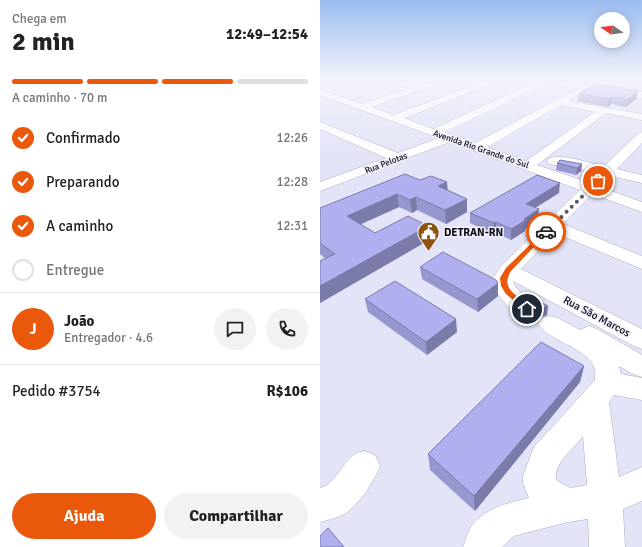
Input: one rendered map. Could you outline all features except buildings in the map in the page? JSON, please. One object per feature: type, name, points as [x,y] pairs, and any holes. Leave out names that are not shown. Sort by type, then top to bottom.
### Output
[{"type":"street","name":"Avenida Rio Grande do Sul","points":[[353,104],[478,147],[540,164],[590,187],[642,207]]},
{"type":"street","points":[[362,107],[372,104]]},
{"type":"street","points":[[395,118],[434,104]]},
{"type":"street","points":[[435,132],[496,104]]},
{"type":"street","points":[[478,147],[556,104]]},
{"type":"street","points":[[568,104],[642,117]]},
{"type":"street","points":[[417,110],[432,113]]},
{"type":"street","points":[[529,180],[540,164],[604,110]]},
{"type":"street","points":[[447,116],[462,119]]},
{"type":"street","points":[[320,125],[398,158]]},
{"type":"street","points":[[527,309],[509,293],[504,286],[503,278],[508,270],[590,187],[637,148],[642,136]]},
{"type":"street","name":"Rua Pelotas","points":[[320,187],[451,138]]},
{"type":"street","points":[[540,164],[567,162],[609,170],[642,179]]},
{"type":"street","points":[[320,171],[338,181]]},
{"type":"street","points":[[553,226],[642,263]]},
{"type":"street","name":"Rua São Marcos","points":[[508,270],[642,340]]},
{"type":"street","points":[[629,490],[598,441],[602,391],[608,372],[606,364],[597,352],[551,325],[563,324],[576,328],[642,367]]},
{"type":"street","points":[[568,505],[544,492],[539,482],[539,476],[545,458],[602,391],[642,389]]},
{"type":"street","points":[[320,505],[332,502],[347,489],[364,466]]},
{"type":"street","points":[[481,547],[486,537],[505,521],[629,490]]},
{"type":"street","points":[[607,547],[629,490]]},
{"type":"way so far","points":[[546,232],[590,187],[598,181]]},
{"type":"place","name":"DETRAN-RN","points":[[428,252]]},
{"type":"route","points":[[527,309],[509,293],[504,286],[503,278],[508,270],[546,232]]}]
